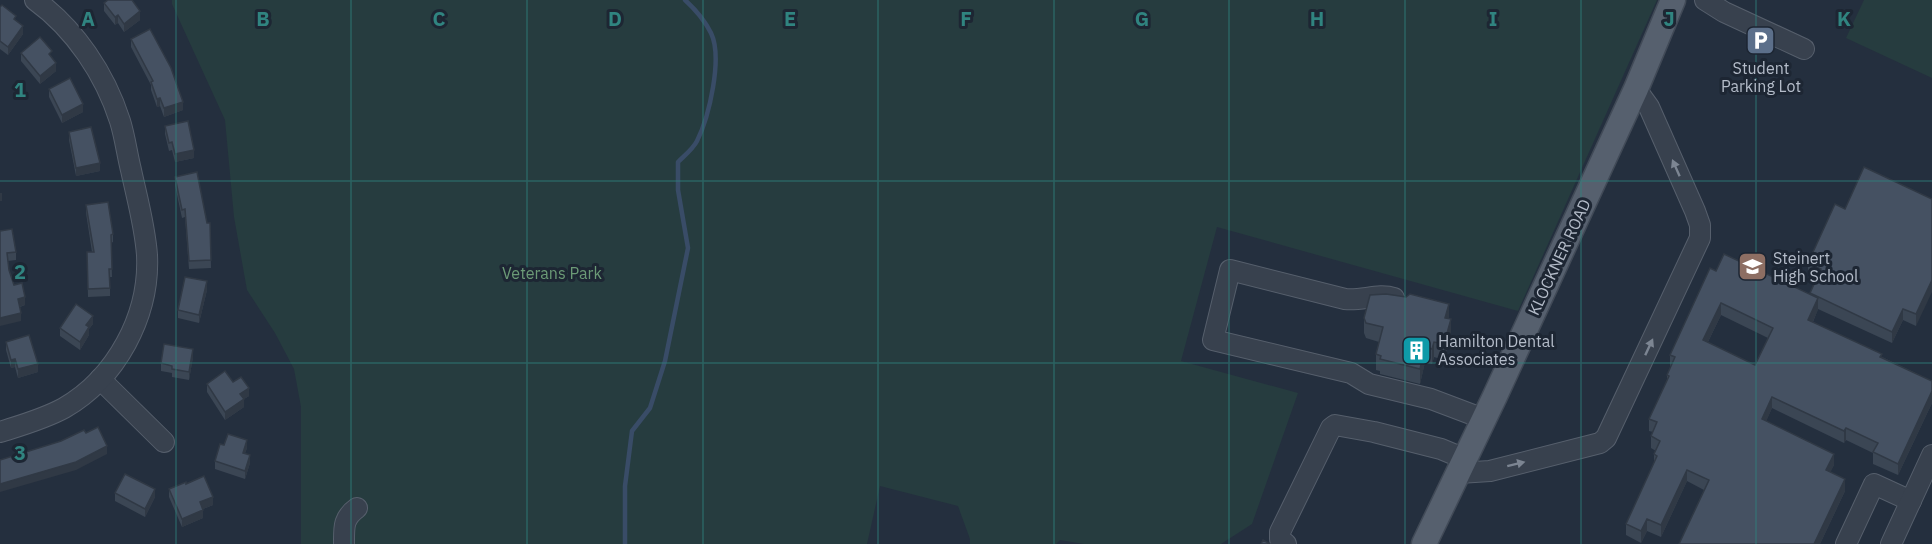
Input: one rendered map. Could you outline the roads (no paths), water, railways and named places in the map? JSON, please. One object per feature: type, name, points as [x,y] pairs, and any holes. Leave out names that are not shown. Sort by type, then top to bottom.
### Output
[{"type":"main road","name":"KLOCKNER ROAD","points":[[1424,544],[1636,89],[1673,0]]},
{"type":"street","points":[[0,432],[44,418],[65,407],[100,379],[130,336],[140,312],[146,283],[147,257],[144,232],[121,122],[110,94],[78,42],[35,0]]},
{"type":"street","points":[[1705,0],[1724,12],[1804,49]]},
{"type":"street","points":[[1286,544],[1280,539],[1280,532],[1331,428],[1335,425],[1357,428],[1441,449],[1462,466],[1490,471],[1600,443],[1606,438],[1700,238],[1700,225],[1695,211],[1649,107],[1636,89]]},
{"type":"street","points":[[1403,300],[1384,296],[1345,299],[1230,270],[1213,340],[1351,373],[1369,384],[1431,399],[1484,419]]},
{"type":"street","points":[[100,379],[164,442]]},
{"type":"street","points":[[1891,544],[1932,455]]},
{"type":"street","points":[[1846,544],[1874,484],[1911,501]]},
{"type":"street","points":[[344,544],[344,525],[349,514],[357,508]]},
{"type":"waterway","points":[[625,544],[625,486],[632,431],[650,408],[665,361],[688,248],[678,190],[678,162],[693,147],[702,130],[710,103],[715,72],[716,57],[711,33],[700,15],[685,0]]},
{"type":"place","name":"Student Parking Lot","points":[[1761,40]]},
{"type":"place","name":"Steinert High School","points":[[1752,267]]},
{"type":"place","name":"Hamilton Dental Associates","points":[[1417,350]]},
{"type":"park label","name":"Veterans Park","points":[[552,273]]}]
